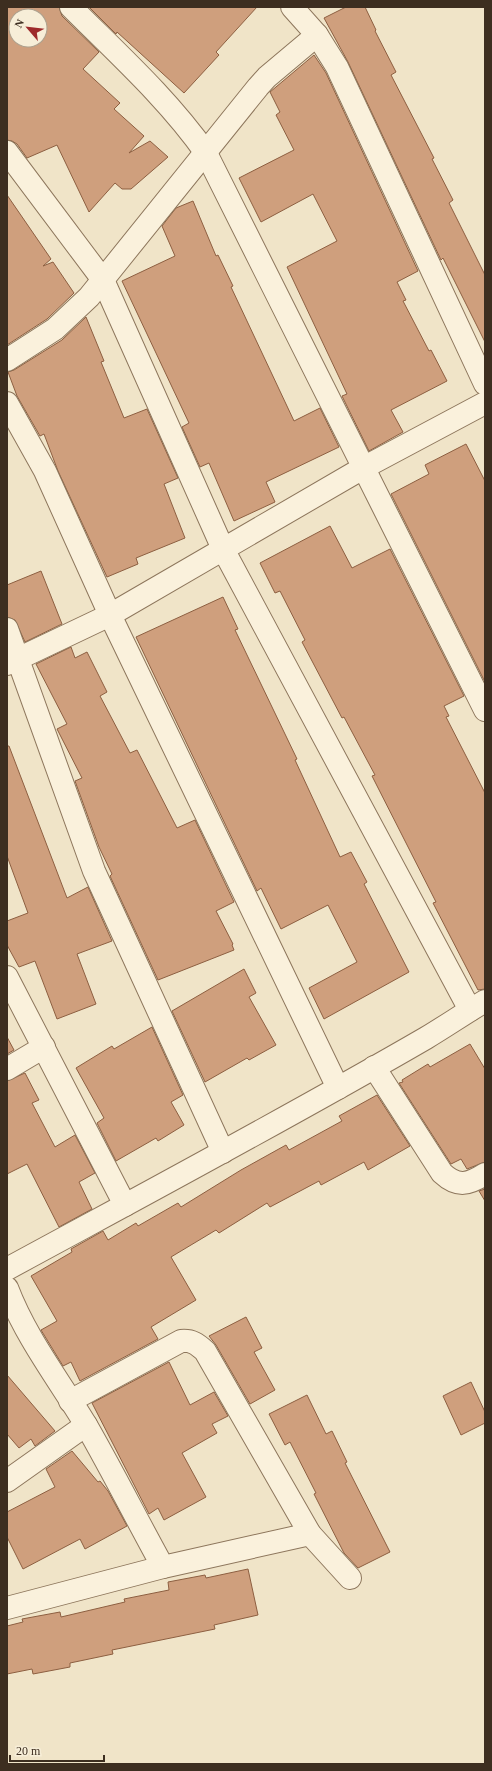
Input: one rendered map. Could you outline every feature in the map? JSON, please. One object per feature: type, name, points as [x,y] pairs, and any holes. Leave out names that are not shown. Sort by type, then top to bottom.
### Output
[{"type":"street","points":[[71,7],[160,96],[190,129],[206,152],[485,710]]},
{"type":"street","points":[[292,7],[317,35],[337,67],[485,384]]},
{"type":"street","points":[[7,360],[55,329],[89,297],[267,77],[317,35]]},
{"type":"street","points":[[7,152],[103,280],[223,549],[478,1006],[338,1088],[7,1269]]},
{"type":"street","points":[[7,403],[45,471],[110,615],[338,1088]]},
{"type":"street","points":[[13,662],[110,615],[363,468],[485,403]]},
{"type":"street","points":[[7,629],[13,662],[94,871],[223,1152]]},
{"type":"street","points":[[7,977],[125,1205]]},
{"type":"street","points":[[7,1069],[44,1047]]},
{"type":"street","points":[[374,1067],[442,1173],[453,1180],[470,1183],[485,1174]]},
{"type":"street","points":[[9,1303],[86,1425],[163,1567]]},
{"type":"street","points":[[70,1401],[181,1341],[192,1341],[198,1344],[205,1351],[310,1534],[350,1578]]},
{"type":"street","points":[[7,1481],[86,1425]]},
{"type":"street","points":[[7,1608],[163,1567],[310,1534]]},
{"type":"building","points":[[7,7],[59,7],[62,16],[99,52],[83,69],[120,103],[114,109],[144,136],[129,153],[150,141],[168,157],[131,189],[122,189],[115,183],[89,212],[57,145],[27,158],[17,144],[7,140]]},
{"type":"building","points":[[89,7],[257,7],[216,52],[219,55],[184,93],[117,32],[116,34]]},
{"type":"building","points":[[346,7],[365,7],[376,30],[375,31],[396,72],[391,75],[434,158],[432,159],[453,200],[449,203],[485,275],[485,342],[443,258],[441,260],[348,62],[324,18]]},
{"type":"building","points":[[314,55],[326,73],[418,271],[397,282],[406,300],[403,301],[429,351],[431,350],[447,381],[391,410],[403,432],[369,451],[342,396],[347,394],[287,267],[337,241],[313,194],[261,222],[239,178],[294,150],[276,115],[280,112],[270,92]]},
{"type":"building","points":[[7,195],[51,259],[43,266],[53,262],[74,293],[47,319],[7,345]]},
{"type":"building","points":[[193,201],[216,256],[218,255],[233,286],[231,287],[294,421],[320,408],[339,447],[266,482],[275,502],[234,521],[209,463],[200,467],[182,427],[189,423],[122,281],[175,256],[162,226],[176,208]]},
{"type":"building","points":[[86,317],[104,361],[101,362],[124,418],[147,409],[178,478],[164,484],[185,538],[136,558],[138,564],[107,577],[58,471],[44,434],[40,436],[17,396],[8,372],[14,370],[62,340]]},
{"type":"building","points":[[466,444],[485,481],[485,682],[391,494],[429,474],[425,465]]},
{"type":"building","points":[[330,526],[352,568],[390,549],[464,696],[444,706],[449,716],[446,717],[485,793],[485,989],[478,990],[433,903],[436,902],[372,776],[375,775],[344,717],[342,718],[302,642],[305,640],[280,591],[275,593],[260,563]]},
{"type":"building","points":[[41,571],[62,624],[25,642],[15,620],[7,617],[7,585]]},
{"type":"building","points":[[223,597],[238,629],[235,630],[297,759],[295,760],[340,857],[351,852],[367,882],[364,884],[409,972],[324,1019],[309,988],[357,962],[328,905],[281,929],[261,888],[257,891],[136,637]]},
{"type":"building","points":[[71,647],[75,658],[87,652],[107,692],[100,696],[130,753],[137,750],[177,828],[195,820],[234,902],[216,911],[233,944],[234,950],[158,980],[110,876],[112,874],[99,847],[75,781],[82,778],[57,729],[67,724],[36,664]]},
{"type":"building","points":[[7,746],[9,746],[67,898],[88,887],[112,941],[77,954],[96,1004],[57,1019],[35,961],[19,967],[7,945],[7,921],[28,913],[7,856]]},
{"type":"building","points":[[244,969],[256,993],[249,997],[276,1045],[249,1060],[247,1058],[205,1082],[172,1011]]},
{"type":"building","points":[[152,1027],[183,1095],[171,1102],[184,1125],[158,1141],[156,1138],[116,1161],[97,1123],[104,1118],[76,1068],[112,1046],[114,1049]]},
{"type":"building","points":[[7,1037],[14,1050],[7,1054]]},
{"type":"building","points":[[470,1044],[485,1069],[485,1162],[467,1169],[461,1159],[451,1164],[399,1083],[403,1082],[402,1080],[428,1064],[430,1067]]},
{"type":"building","points":[[25,1073],[39,1100],[32,1103],[55,1147],[75,1135],[95,1173],[79,1182],[92,1209],[59,1227],[27,1164],[7,1174],[7,1081]]},
{"type":"building","points":[[377,1095],[410,1146],[368,1170],[364,1162],[321,1185],[319,1181],[270,1207],[267,1203],[219,1233],[216,1230],[171,1257],[196,1300],[151,1327],[158,1339],[80,1381],[71,1362],[63,1366],[41,1330],[57,1321],[31,1276],[72,1252],[71,1249],[103,1231],[108,1240],[136,1223],[138,1226],[178,1203],[181,1207],[241,1170],[286,1145],[289,1150],[342,1121],[339,1116]]},
{"type":"building","points":[[485,1189],[485,1201],[479,1191]]},
{"type":"building","points":[[246,1317],[262,1348],[254,1352],[275,1390],[250,1404],[216,1345],[209,1336]]},
{"type":"building","points":[[169,1362],[190,1405],[214,1392],[228,1416],[212,1424],[217,1433],[182,1453],[206,1497],[164,1520],[158,1508],[149,1514],[92,1403]]},
{"type":"building","points":[[7,1375],[55,1431],[35,1446],[31,1439],[19,1448],[7,1434]]},
{"type":"building","points":[[471,1382],[485,1412],[485,1423],[461,1435],[443,1396]]},
{"type":"building","points":[[307,1395],[326,1434],[332,1431],[347,1462],[345,1463],[390,1552],[358,1568],[344,1553],[290,1442],[285,1445],[269,1414]]},
{"type":"building","points":[[72,1451],[98,1482],[100,1481],[108,1491],[127,1526],[85,1549],[80,1539],[23,1569],[7,1537],[7,1512],[55,1487],[46,1469]]},
{"type":"building","points":[[248,1569],[258,1615],[214,1625],[215,1629],[112,1650],[113,1654],[70,1663],[70,1667],[33,1674],[32,1669],[7,1674],[7,1626],[23,1622],[22,1619],[60,1612],[61,1617],[125,1602],[124,1599],[169,1590],[168,1582],[205,1575],[206,1578]]}]
